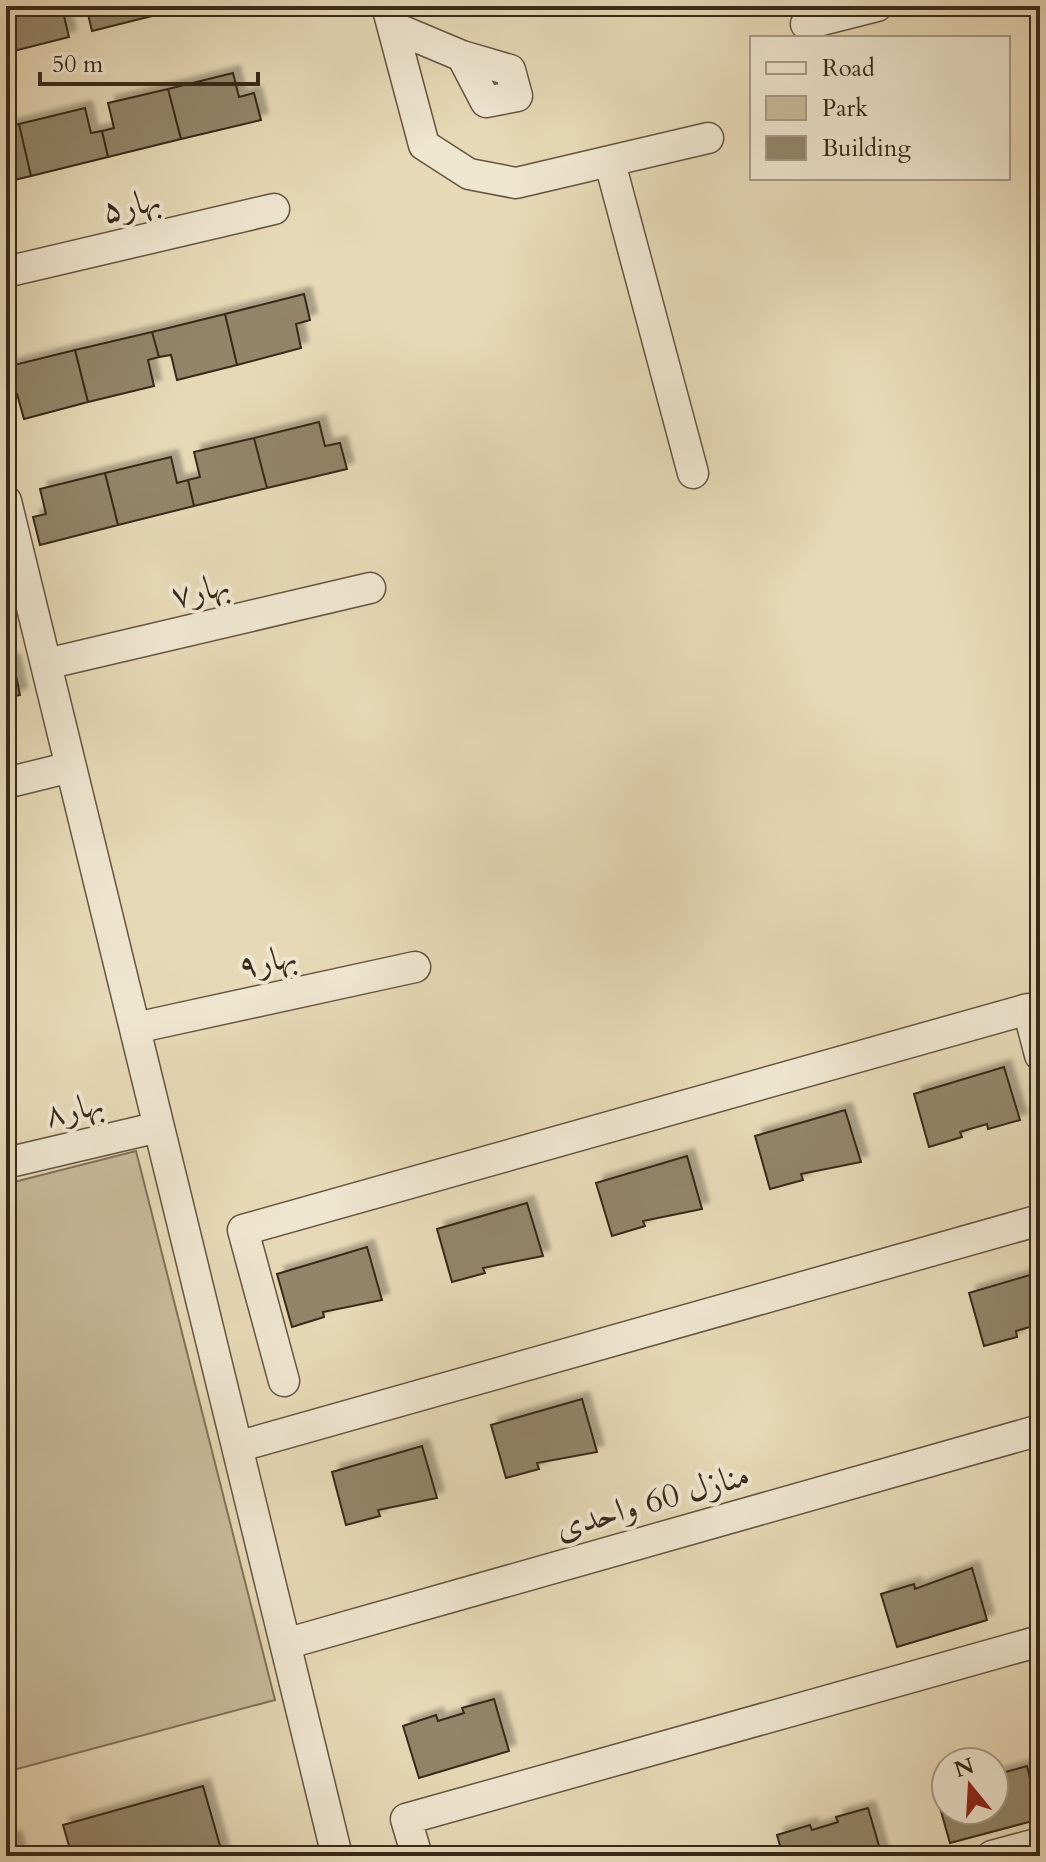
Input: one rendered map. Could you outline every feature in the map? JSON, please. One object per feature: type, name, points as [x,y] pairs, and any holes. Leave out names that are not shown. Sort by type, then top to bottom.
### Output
[{"type":"street","points":[[806,24],[877,6]]},
{"type":"street","points":[[390,16],[462,56]]},
{"type":"street","points":[[390,16],[424,145],[469,174],[516,183],[708,138]]},
{"type":"street","points":[[610,163],[693,473]]},
{"type":"street","name":"بهار۵","points":[[6,272],[274,209]]},
{"type":"street","points":[[6,501],[337,1856]]},
{"type":"street","name":"بهار۷","points":[[46,664],[370,588]]},
{"type":"street","points":[[6,783],[71,767]]},
{"type":"street","name":"بهار۹","points":[[135,1028],[415,967]]},
{"type":"street","points":[[284,1381],[243,1230],[1028,1009],[1040,1055]]},
{"type":"street","name":"بهار۸","points":[[6,1163],[159,1127]]},
{"type":"street","points":[[237,1447],[1040,1220]]},
{"type":"street","name":"منازل 60 واحدی","points":[[285,1644],[1040,1430]]},
{"type":"street","points":[[417,1856],[406,1819],[1040,1641]]},
{"type":"street","points":[[992,1856],[1040,1843]]},
{"type":"green space","points":[[136,1151],[275,1700],[6,1772],[6,1184]]},
{"type":"building","points":[[6,6],[73,6],[74,9],[63,12],[69,37],[6,53]]},
{"type":"building","points":[[86,6],[150,6],[152,16],[92,31]]},
{"type":"building","points":[[150,6],[191,6],[152,16]]},
{"type":"building","points":[[233,73],[239,97],[254,93],[261,120],[181,139],[168,89]]},
{"type":"building","points":[[168,89],[181,139],[108,157],[102,131],[114,128],[108,103]]},
{"type":"building","points":[[85,108],[91,133],[102,131],[108,157],[31,176],[19,124]]},
{"type":"building","points":[[19,124],[31,176],[6,182],[6,127]]},
{"type":"building","points":[[304,294],[310,320],[296,324],[301,348],[237,365],[225,314]]},
{"type":"building","points":[[225,314],[237,365],[177,380],[171,355],[159,357],[152,332]]},
{"type":"building","points":[[152,332],[159,357],[148,360],[154,386],[88,402],[75,350]]},
{"type":"building","points":[[75,350],[88,402],[24,419],[17,394],[6,397],[6,367]]},
{"type":"building","points":[[319,422],[325,446],[340,443],[347,469],[267,488],[254,438]]},
{"type":"building","points":[[254,438],[267,488],[194,506],[188,480],[200,477],[194,452]]},
{"type":"building","points":[[171,457],[177,483],[188,480],[194,506],[118,525],[105,473]]},
{"type":"building","points":[[105,473],[118,525],[40,545],[33,517],[46,514],[40,489]]},
{"type":"building","points":[[13,661],[20,695],[6,698],[6,663]]},
{"type":"building","points":[[1004,1067],[1020,1120],[988,1129],[987,1124],[960,1132],[962,1137],[929,1147],[914,1094]]},
{"type":"building","points":[[845,1110],[861,1162],[801,1174],[803,1180],[770,1189],[755,1136]]},
{"type":"building","points":[[687,1156],[702,1209],[643,1221],[645,1226],[612,1236],[596,1183]]},
{"type":"building","points":[[527,1203],[543,1256],[483,1268],[485,1273],[452,1282],[437,1229]]},
{"type":"building","points":[[367,1247],[382,1300],[323,1312],[324,1317],[292,1327],[277,1274]]},
{"type":"building","points":[[1040,1272],[1040,1324],[1016,1331],[1017,1337],[984,1346],[969,1293]]},
{"type":"building","points":[[582,1399],[597,1452],[537,1463],[539,1469],[506,1478],[491,1425]]},
{"type":"building","points":[[422,1446],[437,1498],[378,1510],[380,1516],[346,1525],[332,1472]]},
{"type":"building","points":[[972,1568],[987,1620],[897,1647],[881,1594],[914,1584],[915,1589]]},
{"type":"building","points":[[494,1699],[509,1751],[419,1778],[403,1726],[436,1715],[438,1721],[464,1713],[462,1708]]},
{"type":"building","points":[[1027,1766],[1040,1819],[950,1843],[945,1826],[1010,1826],[1010,1771]]},
{"type":"building","points":[[203,1786],[223,1856],[72,1856],[63,1825]]},
{"type":"building","points":[[868,1808],[882,1856],[783,1856],[777,1835],[810,1825],[812,1830],[838,1822],[836,1817]]},
{"type":"building","points":[[14,1838],[19,1856],[6,1856],[6,1840]]}]
